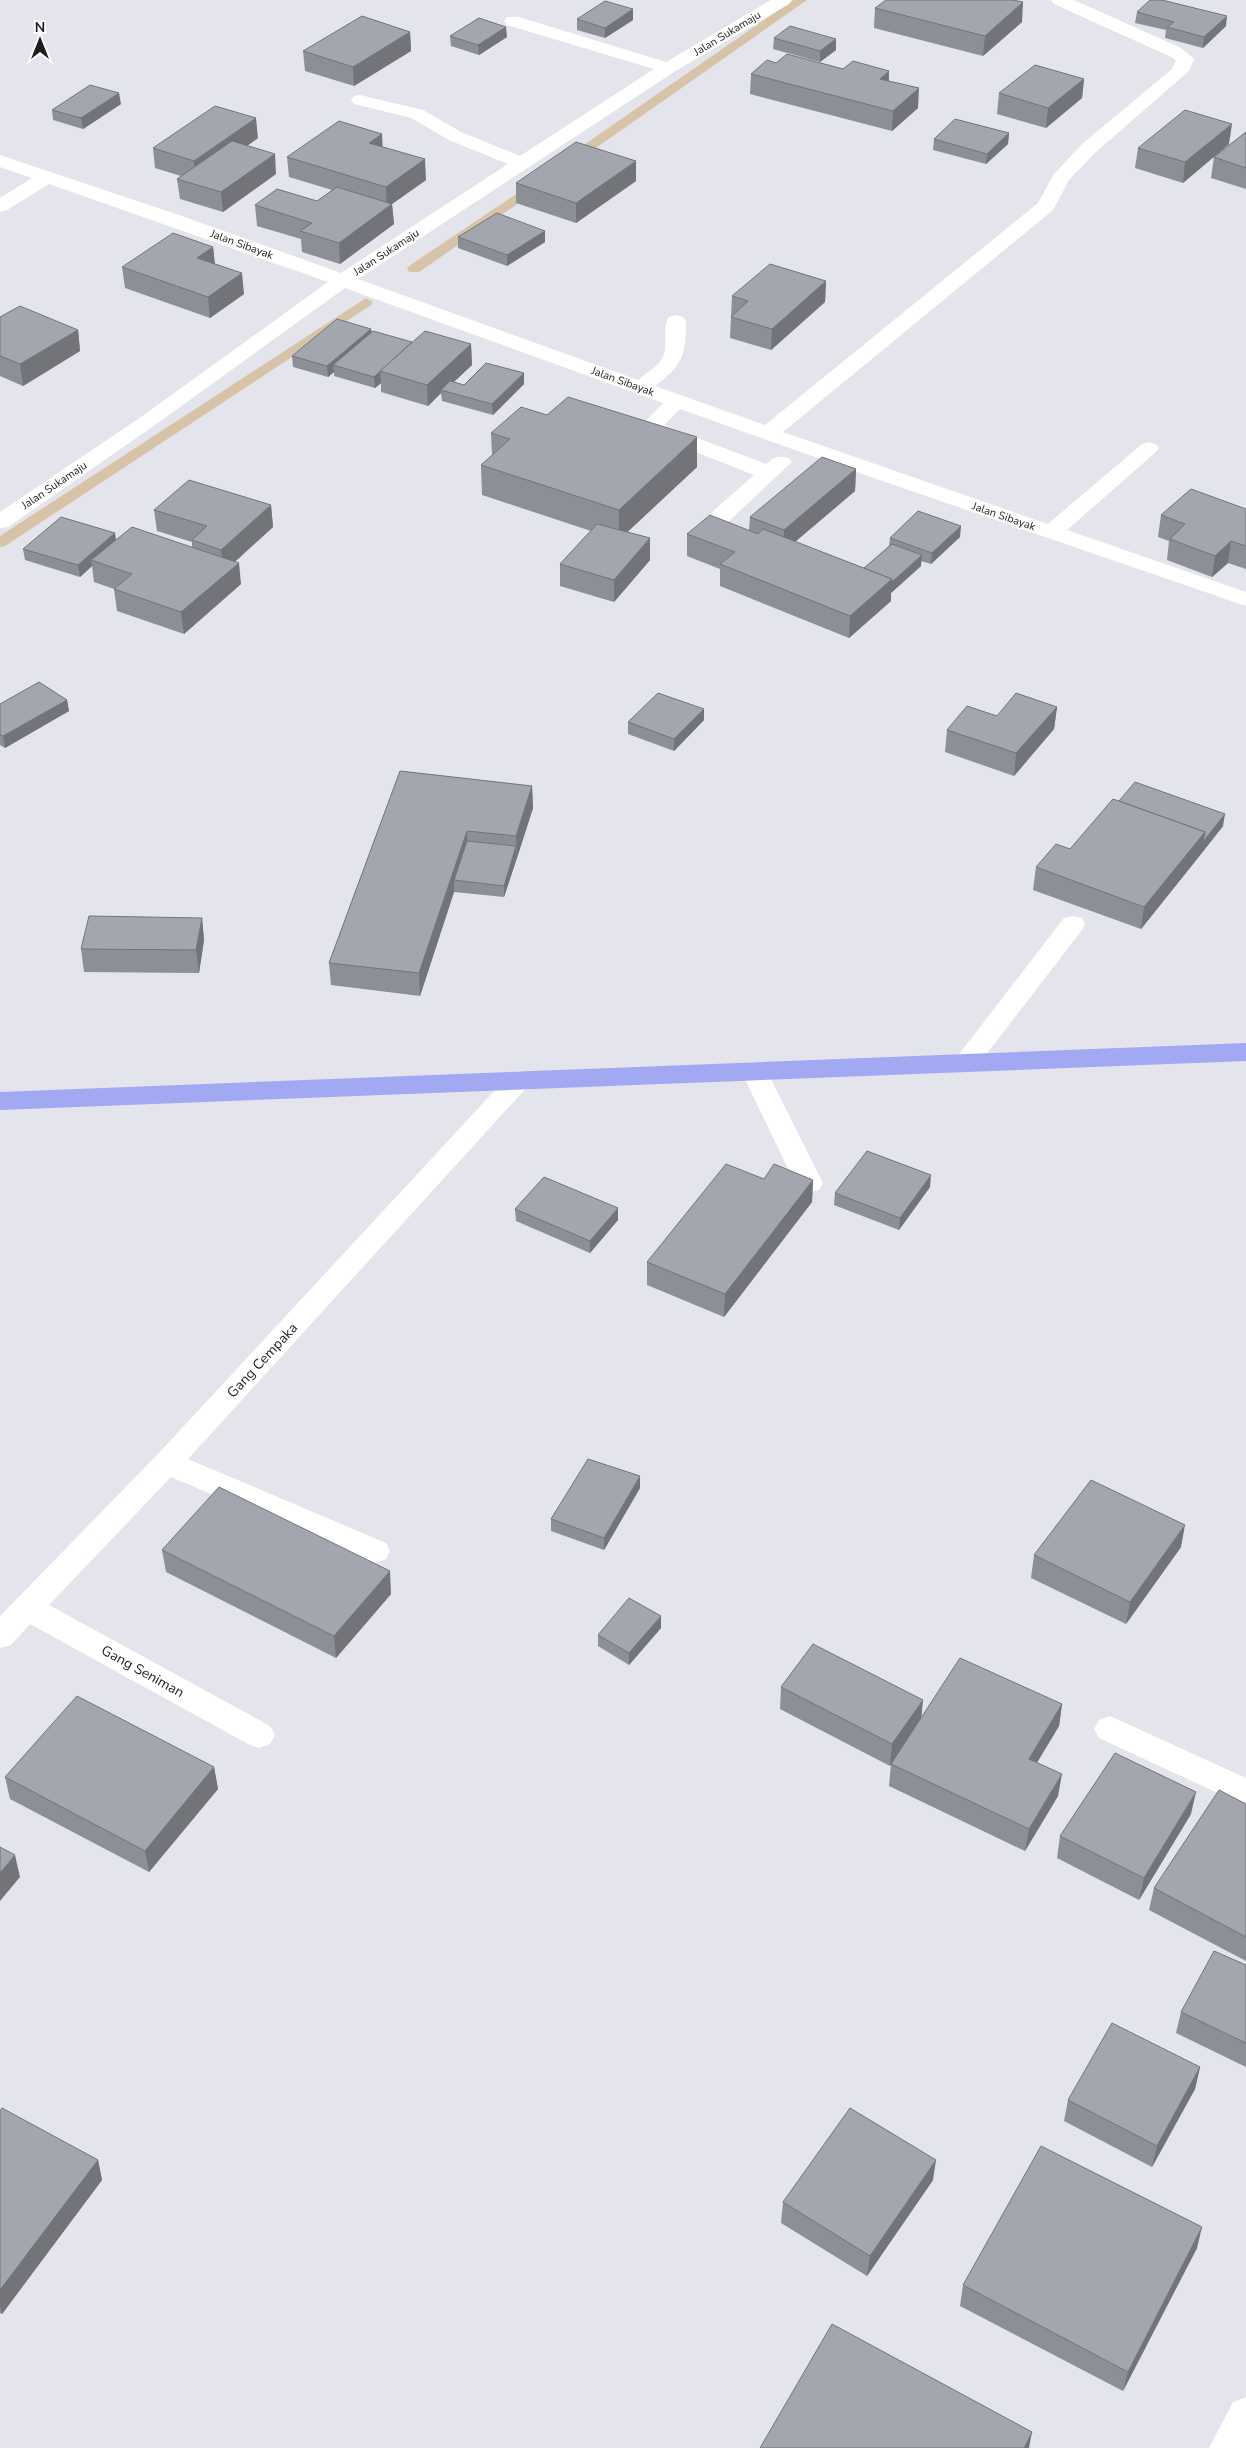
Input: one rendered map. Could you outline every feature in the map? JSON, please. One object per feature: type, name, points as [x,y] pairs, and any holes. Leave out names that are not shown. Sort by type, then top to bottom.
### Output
[{"type":"main road","points":[[0,1101],[1246,1052]]},
{"type":"street","name":"Jalan Sukamaju","points":[[0,522],[148,420],[342,281],[668,68],[783,0]]},
{"type":"street","points":[[767,434],[1046,206],[1061,178],[1089,148],[1180,71],[1186,59],[1175,52],[1060,0]]},
{"type":"street","points":[[513,22],[668,68]]},
{"type":"street","points":[[360,100],[417,114],[455,136],[474,142],[523,164]]},
{"type":"street","name":"Jalan Sibayak","points":[[0,162],[175,220],[767,434],[1246,599]]},
{"type":"street","points":[[0,206],[45,178]]},
{"type":"street","points":[[640,388],[672,362],[676,353],[676,321]]},
{"type":"street","points":[[676,400],[654,423],[657,430],[770,472]]},
{"type":"street","points":[[720,516],[801,445]]},
{"type":"street","points":[[1052,533],[1149,448]]},
{"type":"street","points":[[966,1063],[1073,924]]},
{"type":"street","points":[[754,1071],[809,1183]]},
{"type":"street","name":"Gang Cempaka","points":[[0,1636],[167,1463],[519,1080]]},
{"type":"street","points":[[167,1463],[375,1550]]},
{"type":"street","name":"Gang Seniman","points":[[27,1608],[259,1735]]},
{"type":"street","points":[[1110,1729],[1246,1793]]},
{"type":"street","points":[[1228,2448],[1246,2415]]},
{"type":"building","points":[[886,0],[1013,0],[1023,2],[985,36],[875,8]]},
{"type":"building","points":[[1150,0],[1162,0],[1227,16],[1204,37],[1167,27],[1174,22],[1137,12]]},
{"type":"building","points":[[605,1],[633,9],[605,28],[577,19]]},
{"type":"building","points":[[362,16],[410,32],[353,67],[303,51]]},
{"type":"building","points":[[479,18],[506,27],[478,45],[450,36]]},
{"type":"building","points":[[790,26],[836,39],[820,51],[774,38]]},
{"type":"building","points":[[787,54],[843,69],[853,61],[889,71],[880,79],[919,88],[893,111],[751,74],[767,60],[776,63]]},
{"type":"building","points":[[1035,65],[1084,79],[1048,108],[999,93]]},
{"type":"building","points":[[90,85],[119,93],[81,118],[52,110]]},
{"type":"building","points":[[215,106],[256,118],[194,161],[153,148]]},
{"type":"building","points":[[1185,110],[1232,124],[1185,162],[1138,148]]},
{"type":"building","points":[[955,119],[1009,133],[987,154],[934,139]]},
{"type":"building","points":[[339,121],[382,134],[369,143],[425,159],[386,187],[287,157]]},
{"type":"building","points":[[1246,132],[1246,168],[1214,157]]},
{"type":"building","points":[[232,141],[275,154],[221,192],[177,179]]},
{"type":"building","points":[[576,142],[636,161],[576,203],[516,183]]},
{"type":"building","points":[[337,187],[392,204],[339,243],[300,231],[312,223],[255,205],[277,189],[317,201]]},
{"type":"building","points":[[497,213],[545,231],[507,255],[458,237]]},
{"type":"building","points":[[173,233],[213,247],[197,258],[242,273],[208,297],[122,267]]},
{"type":"building","points":[[770,264],[826,281],[772,329],[731,317],[748,301],[732,296]]},
{"type":"building","points":[[20,306],[78,330],[20,364],[0,356],[0,317]]},
{"type":"building","points":[[337,319],[371,329],[327,366],[292,356]]},
{"type":"building","points":[[373,331],[412,342],[374,377],[333,365]]},
{"type":"building","points":[[425,331],[471,344],[427,385],[380,371]]},
{"type":"building","points":[[486,363],[524,373],[492,404],[441,390],[450,381],[464,385]]},
{"type":"building","points":[[568,397],[697,437],[619,510],[481,465],[510,439],[491,433],[521,407],[547,415]]},
{"type":"building","points":[[822,457],[856,469],[784,530],[750,517]]},
{"type":"building","points":[[189,480],[271,505],[221,550],[192,540],[207,526],[154,510]]},
{"type":"building","points":[[1191,489],[1246,509],[1246,546],[1231,541],[1215,556],[1170,539],[1185,524],[1161,515]]},
{"type":"building","points":[[918,511],[961,526],[932,553],[890,538]]},
{"type":"building","points":[[710,515],[758,534],[763,529],[892,579],[850,616],[720,564],[735,552],[687,534]]},
{"type":"building","points":[[61,517],[115,533],[78,565],[23,549]]},
{"type":"building","points":[[597,524],[650,538],[614,580],[560,564]]},
{"type":"building","points":[[132,527],[239,563],[181,612],[114,589],[132,574],[91,560]]},
{"type":"building","points":[[892,544],[922,555],[892,582],[892,579],[864,568]]},
{"type":"building","points":[[39,682],[67,700],[3,736],[0,735],[0,704]]},
{"type":"building","points":[[658,693],[704,709],[674,739],[628,722]]},
{"type":"building","points":[[1016,693],[1057,707],[1016,753],[947,730],[967,706],[997,716]]},
{"type":"building","points":[[400,771],[532,786],[516,836],[467,831],[419,973],[329,963]]},
{"type":"building","points":[[1135,782],[1225,814],[1203,842],[1205,832],[1119,801]]},
{"type":"building","points":[[1113,799],[1205,832],[1144,907],[1036,867],[1056,844],[1070,849]]},
{"type":"building","points":[[467,841],[516,846],[504,886],[454,880]]},
{"type":"building","points":[[89,916],[202,918],[196,950],[81,949]]},
{"type":"building","points":[[867,1151],[931,1175],[900,1218],[835,1193]]},
{"type":"building","points":[[726,1164],[764,1179],[774,1164],[813,1180],[725,1294],[647,1262]]},
{"type":"building","points":[[544,1177],[618,1208],[590,1241],[515,1209]]},
{"type":"building","points":[[588,1459],[640,1476],[604,1538],[551,1519]]},
{"type":"building","points":[[1091,1480],[1185,1525],[1130,1602],[1034,1555]]},
{"type":"building","points":[[219,1487],[390,1571],[334,1636],[162,1550]]},
{"type":"building","points":[[629,1598],[661,1616],[629,1653],[598,1635]]},
{"type":"building","points":[[813,1644],[923,1700],[892,1744],[781,1687]]},
{"type":"building","points":[[960,1658],[1062,1704],[1029,1759],[1062,1774],[1029,1829],[891,1764]]},
{"type":"building","points":[[77,1696],[214,1767],[145,1851],[5,1777]]},
{"type":"building","points":[[1115,1753],[1196,1792],[1144,1878],[1060,1836]]},
{"type":"building","points":[[1219,1790],[1246,1804],[1246,1937],[1154,1888]]},
{"type":"building","points":[[0,1847],[15,1855],[0,1873]]},
{"type":"building","points":[[1214,1951],[1246,1965],[1246,2043],[1181,2012]]},
{"type":"building","points":[[1112,2023],[1200,2067],[1157,2146],[1068,2100]]},
{"type":"building","points":[[2,2108],[98,2160],[0,2290],[0,2111]]},
{"type":"building","points":[[850,2108],[936,2160],[870,2256],[783,2202]]},
{"type":"building","points":[[1041,2146],[1202,2227],[1128,2372],[963,2285]]},
{"type":"building","points":[[832,2324],[1032,2432],[1024,2448],[760,2448]]},
{"type":"waterway","points":[[569,161],[801,0]]},
{"type":"waterway","points":[[414,269],[537,184]]},
{"type":"waterway","points":[[0,543],[366,302]]}]
